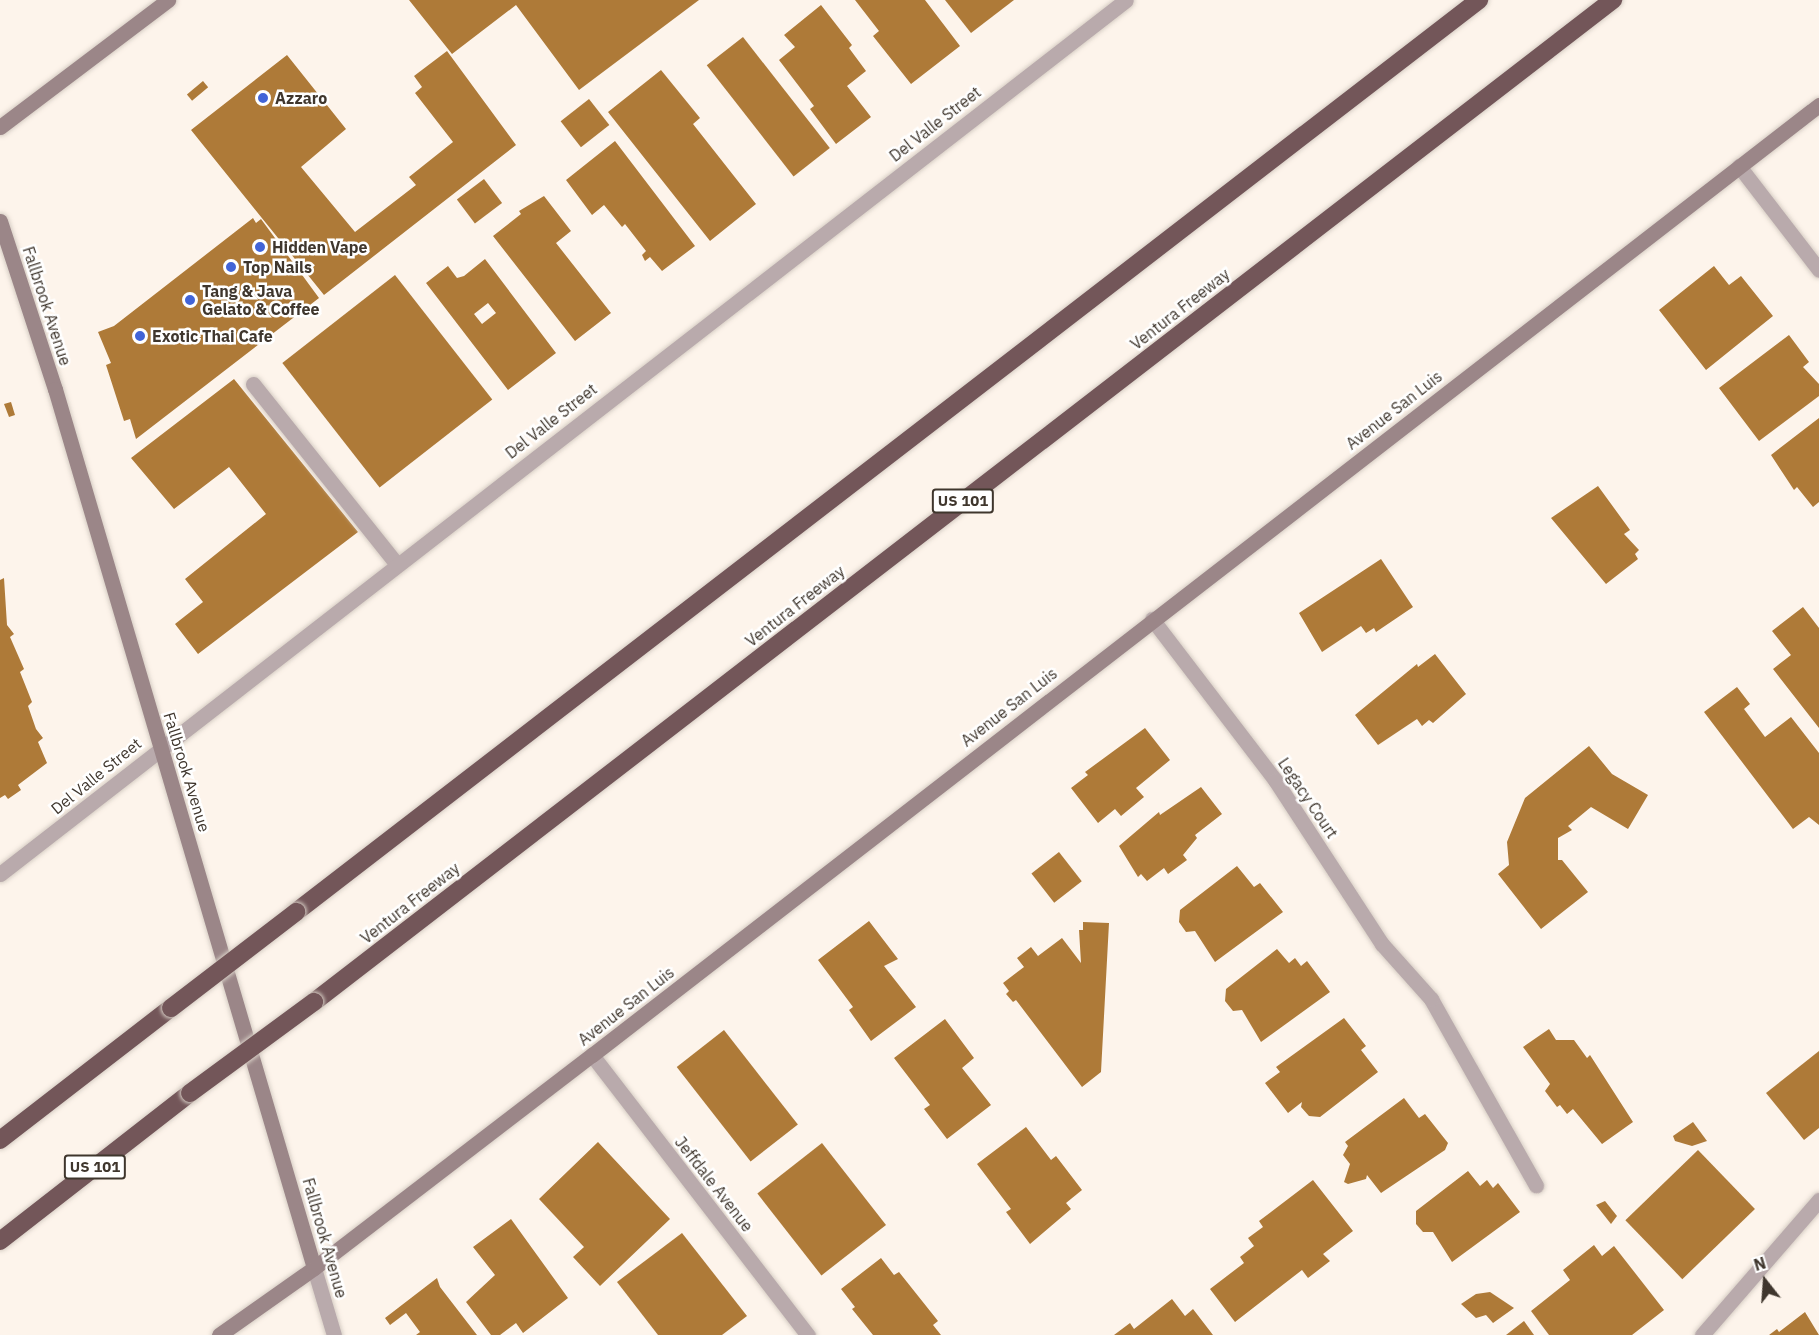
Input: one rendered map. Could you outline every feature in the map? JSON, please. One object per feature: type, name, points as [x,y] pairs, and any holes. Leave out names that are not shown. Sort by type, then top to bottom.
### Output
[{"type":"highway","points":[[0,1140],[1479,0]]},
{"type":"highway","name":"Ventura Freeway","points":[[0,1241],[190,1093],[314,1002],[1613,0]]},
{"type":"street","points":[[0,127],[168,0]]},
{"type":"street","name":"Del Valle Street","points":[[0,874],[396,564],[1126,0]]},
{"type":"street","name":"Avenue San Luis","points":[[219,1335],[315,1268],[1819,105]]},
{"type":"street","points":[[1739,166],[1819,270]]},
{"type":"street","name":"Fallbrook Avenue","points":[[0,221],[55,389],[334,1335]]},
{"type":"street","points":[[253,384],[396,564]]},
{"type":"street","name":"Legacy Court","points":[[1152,619],[1275,780],[1382,944],[1431,999],[1536,1185]]},
{"type":"street","name":"Jeffdale Avenue","points":[[592,1055],[808,1335]]},
{"type":"street","points":[[1702,1335],[1819,1200]]},
{"type":"building","points":[[409,0],[699,0],[579,90],[516,5],[452,54]]},
{"type":"building","points":[[855,0],[925,0],[960,46],[911,84],[873,36],[879,31]]},
{"type":"building","points":[[945,0],[1014,0],[971,33]]},
{"type":"building","points":[[821,5],[852,45],[849,48],[866,71],[847,86],[871,117],[836,144],[810,109],[814,106],[779,60],[795,47],[784,35]]},
{"type":"building","points":[[743,37],[830,148],[794,176],[707,65]]},
{"type":"building","points":[[447,51],[516,145],[324,295],[191,130],[287,55],[346,129],[301,167],[355,232],[416,185],[409,177],[453,142],[415,93],[422,87],[414,76]]},
{"type":"building","points":[[661,70],[700,118],[693,124],[756,204],[710,241],[608,112]]},
{"type":"building","points":[[203,81],[208,87],[192,101],[187,94]]},
{"type":"building","points":[[589,99],[609,125],[581,147],[561,121]]},
{"type":"building","points":[[615,141],[695,246],[662,271],[650,257],[645,261],[642,255],[646,251],[625,224],[622,227],[604,205],[592,215],[566,180]]},
{"type":"building","points":[[484,179],[502,203],[475,223],[457,199]]},
{"type":"building","points":[[544,196],[571,231],[556,243],[611,313],[575,341],[493,236],[521,214],[519,211]]},
{"type":"building","points":[[253,218],[256,223],[261,219],[319,298],[136,439],[130,419],[124,421],[106,365],[111,363],[98,332],[114,326]]},
{"type":"building","points":[[485,259],[556,353],[508,390],[426,283],[448,266],[457,278],[464,276]],"holes":[[[488,303],[496,313],[482,324],[474,314]]]},
{"type":"building","points":[[1714,266],[1729,285],[1741,276],[1773,316],[1706,370],[1659,310]]},
{"type":"building","points":[[395,275],[492,400],[380,488],[282,363]]},
{"type":"building","points":[[1789,335],[1809,362],[1803,367],[1819,384],[1819,396],[1759,441],[1719,388]]},
{"type":"building","points":[[234,379],[358,532],[198,654],[175,624],[203,602],[185,579],[266,514],[229,467],[174,509],[131,458]]},
{"type":"building","points":[[11,402],[15,415],[9,417],[4,404]]},
{"type":"building","points":[[1819,418],[1819,502],[1813,507],[1797,487],[1794,490],[1771,455]]},
{"type":"building","points":[[1598,486],[1630,530],[1624,534],[1639,550],[1635,554],[1638,559],[1606,584],[1551,518]]},
{"type":"building","points":[[1381,559],[1413,607],[1376,632],[1374,628],[1366,633],[1361,626],[1322,652],[1299,613]]},
{"type":"building","points":[[4,578],[7,625],[14,634],[10,637],[24,669],[20,672],[32,702],[28,706],[36,729],[43,738],[38,742],[47,763],[18,785],[21,790],[8,799],[5,795],[0,798],[0,580]]},
{"type":"building","points":[[1803,607],[1819,628],[1819,728],[1773,669],[1791,655],[1772,631]]},
{"type":"building","points":[[1435,654],[1466,694],[1433,723],[1429,720],[1422,726],[1417,719],[1378,745],[1355,715],[1417,664],[1418,667]]},
{"type":"building","points":[[1737,687],[1750,704],[1744,709],[1765,737],[1791,717],[1819,753],[1819,825],[1809,817],[1793,829],[1704,712]]},
{"type":"building","points":[[1145,728],[1170,760],[1136,788],[1144,797],[1121,816],[1115,809],[1098,823],[1071,788],[1088,775],[1085,772]]},
{"type":"building","points":[[1589,746],[1612,774],[1648,795],[1628,829],[1591,807],[1568,826],[1572,830],[1558,838],[1558,860],[1562,860],[1588,892],[1541,929],[1498,874],[1509,865],[1507,842],[1525,798]]},
{"type":"building","points":[[1201,787],[1222,814],[1195,835],[1197,838],[1183,855],[1187,860],[1168,874],[1164,868],[1147,881],[1141,874],[1138,877],[1119,846],[1159,812],[1160,815]]},
{"type":"building","points":[[1059,852],[1082,881],[1054,903],[1031,874]]},
{"type":"building","points":[[1237,866],[1254,887],[1260,883],[1283,912],[1215,962],[1195,931],[1186,932],[1179,922],[1180,910]]},
{"type":"building","points":[[869,921],[898,959],[884,966],[916,1007],[871,1041],[849,1010],[853,1007],[818,960]]},
{"type":"building","points":[[1083,922],[1109,923],[1101,1072],[1082,1087],[1016,1000],[1013,1002],[1006,994],[1009,991],[1003,983],[1024,967],[1017,958],[1031,947],[1038,956],[1062,938],[1081,963],[1079,930],[1083,930]]},
{"type":"building","points":[[1277,949],[1289,963],[1295,958],[1301,966],[1307,961],[1330,992],[1261,1042],[1242,1010],[1233,1011],[1225,1001],[1226,989]]},
{"type":"building","points":[[1344,1018],[1366,1046],[1361,1050],[1378,1072],[1320,1117],[1309,1116],[1301,1107],[1302,1102],[1288,1113],[1265,1083],[1280,1072],[1276,1067]]},
{"type":"building","points":[[945,1019],[974,1058],[962,1068],[991,1105],[947,1139],[924,1109],[930,1105],[894,1058]]},
{"type":"building","points":[[1549,1029],[1556,1040],[1574,1040],[1587,1058],[1590,1055],[1633,1122],[1602,1144],[1573,1109],[1567,1114],[1560,1105],[1557,1107],[1545,1091],[1550,1084],[1523,1047]]},
{"type":"building","points":[[724,1030],[798,1125],[751,1162],[677,1067]]},
{"type":"building","points":[[1819,1051],[1819,1128],[1804,1140],[1766,1093]]},
{"type":"building","points":[[1404,1098],[1419,1118],[1425,1114],[1448,1143],[1445,1150],[1381,1193],[1367,1175],[1366,1179],[1348,1184],[1344,1182],[1350,1164],[1343,1155],[1348,1146],[1345,1142]]},
{"type":"building","points":[[1693,1122],[1707,1141],[1692,1146],[1675,1141],[1673,1136]]},
{"type":"building","points":[[1026,1127],[1051,1160],[1056,1156],[1082,1190],[1066,1203],[1071,1209],[1030,1244],[1006,1212],[1011,1209],[977,1164]]},
{"type":"building","points":[[598,1142],[670,1219],[600,1286],[573,1257],[584,1247],[539,1199]]},
{"type":"building","points":[[822,1143],[886,1225],[821,1275],[757,1193]]},
{"type":"building","points":[[1698,1150],[1755,1209],[1682,1279],[1625,1220]]},
{"type":"building","points":[[1468,1171],[1480,1186],[1487,1180],[1493,1188],[1498,1183],[1520,1212],[1452,1262],[1433,1232],[1423,1232],[1416,1224],[1416,1211]]},
{"type":"building","points":[[1313,1180],[1353,1231],[1323,1254],[1330,1261],[1308,1278],[1302,1270],[1235,1322],[1210,1289],[1244,1263],[1240,1257],[1254,1246],[1248,1238],[1263,1227],[1259,1221]]},
{"type":"building","points":[[1605,1201],[1617,1216],[1611,1224],[1596,1205]]},
{"type":"building","points":[[511,1219],[568,1298],[523,1333],[516,1323],[500,1335],[491,1335],[466,1302],[495,1275],[473,1247]]},
{"type":"building","points":[[682,1233],[747,1316],[722,1335],[658,1335],[617,1282]]},
{"type":"building","points":[[1594,1245],[1602,1256],[1614,1246],[1664,1310],[1632,1335],[1549,1335],[1531,1311],[1570,1280],[1563,1270]]},
{"type":"building","points":[[881,1258],[894,1275],[899,1272],[938,1321],[933,1325],[941,1335],[873,1335],[852,1309],[855,1307],[841,1289]]},
{"type":"building","points":[[437,1278],[440,1287],[477,1335],[416,1335],[420,1332],[406,1313],[390,1325],[385,1318]]},
{"type":"building","points":[[1490,1292],[1514,1308],[1493,1323],[1486,1315],[1476,1318],[1461,1304],[1476,1294]]},
{"type":"building","points":[[1172,1299],[1185,1316],[1193,1309],[1213,1335],[1114,1335],[1130,1323],[1134,1329]]},
{"type":"building","points":[[1805,1312],[1819,1335],[1769,1335],[1777,1329],[1779,1332]]},
{"type":"building","points":[[1524,1321],[1534,1335],[1506,1335]]},
{"type":"place","name":"Azzaro","points":[[263,98]]},
{"type":"place","name":"Hidden Vape","points":[[260,247]]},
{"type":"place","name":"Top Nails","points":[[231,267]]},
{"type":"place","name":"Tang & Java Gelato & Coffee","points":[[190,300]]},
{"type":"place","name":"Exotic Thai Cafe","points":[[140,336]]}]
